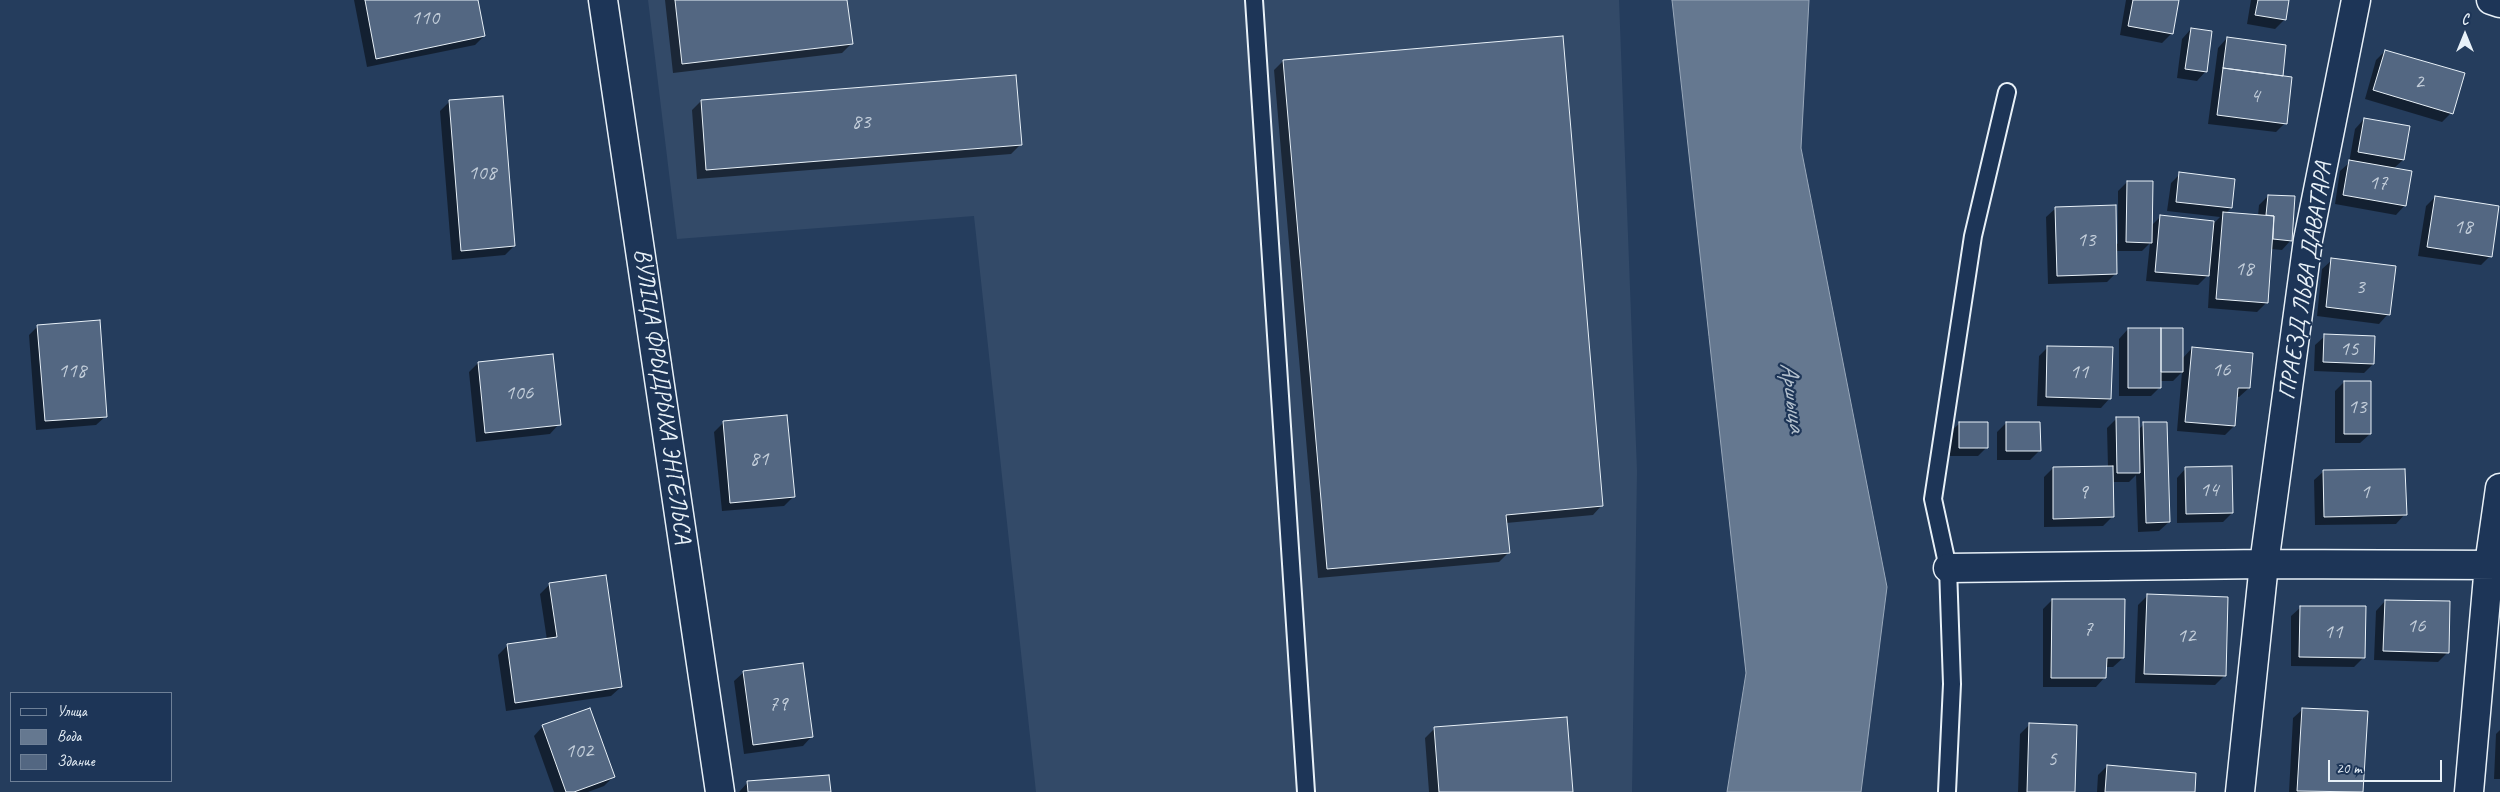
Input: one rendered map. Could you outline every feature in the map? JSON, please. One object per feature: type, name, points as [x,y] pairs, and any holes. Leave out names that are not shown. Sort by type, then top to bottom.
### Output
[{"type":"street","name":"ВУЛІЦА ФРЫДРЫХА ЭНГЕЛЬСА","points":[[603,0],[720,792]]},
{"type":"street","name":"ПРАЕЗД ЛЬВА ДАВАТАРА","points":[[2240,792],[2264,564],[2308,240],[2356,0]]},
{"type":"street","points":[[2491,0],[2500,3]]},
{"type":"street","points":[[2469,792],[2495,565],[2500,488]]},
{"type":"street","points":[[1948,568],[2264,564],[2495,565]]},
{"type":"lane","points":[[1254,0],[1306,792]]},
{"type":"lane","points":[[1947,792],[1952,684],[1948,568],[1932,499],[1973,236],[2007,92]]},
{"type":"shaded area","points":[[648,0],[1619,0],[1637,471],[1632,792],[1036,792],[974,216],[677,239]]},
{"type":"water","name":"Аршыца","points":[[1672,0],[1809,0],[1801,148],[1887,587],[1861,792],[1727,792],[1746,673]]},
{"type":"building","points":[[365,0],[478,0],[485,36],[376,59]]},
{"type":"building","points":[[675,0],[847,0],[853,44],[682,64]]},
{"type":"building","points":[[2133,0],[2179,0],[2173,34],[2128,26]]},
{"type":"building","points":[[2258,0],[2289,0],[2286,20],[2255,15]]},
{"type":"building","points":[[2191,28],[2212,31],[2207,72],[2185,69]]},
{"type":"building","points":[[1563,36],[1603,506],[1506,515],[1510,553],[1327,569],[1283,60]]},
{"type":"building","points":[[2227,37],[2286,45],[2283,76],[2223,68]]},
{"type":"building","points":[[2385,50],[2465,73],[2453,114],[2373,90]]},
{"type":"building","points":[[2223,68],[2292,77],[2287,124],[2217,115]]},
{"type":"building","points":[[1016,75],[1022,145],[706,170],[701,100]]},
{"type":"building","points":[[503,96],[515,246],[461,251],[449,100]]},
{"type":"building","points":[[2364,118],[2410,126],[2404,160],[2358,152]]},
{"type":"building","points":[[2349,160],[2412,171],[2406,206],[2343,195]]},
{"type":"building","points":[[2179,172],[2235,179],[2232,208],[2176,202]]},
{"type":"building","points":[[2127,181],[2153,181],[2152,243],[2126,242]]},
{"type":"building","points":[[2268,195],[2295,196],[2292,241],[2273,239],[2274,216],[2266,215]]},
{"type":"building","points":[[2435,196],[2499,206],[2492,257],[2427,247]]},
{"type":"building","points":[[2116,205],[2117,274],[2057,276],[2055,207]]},
{"type":"building","points":[[2223,212],[2274,216],[2268,303],[2216,299]]},
{"type":"building","points":[[2160,215],[2214,221],[2209,276],[2155,272]]},
{"type":"building","points":[[2331,258],[2396,266],[2390,315],[2326,307]]},
{"type":"building","points":[[100,320],[107,417],[45,421],[37,325]]},
{"type":"building","points":[[2128,328],[2161,328],[2161,388],[2128,388]]},
{"type":"building","points":[[2161,328],[2183,328],[2183,372],[2161,372]]},
{"type":"building","points":[[2324,334],[2375,336],[2374,364],[2323,362]]},
{"type":"building","points":[[2047,346],[2113,347],[2111,399],[2046,397]]},
{"type":"building","points":[[2192,347],[2253,353],[2250,388],[2238,388],[2235,426],[2185,422]]},
{"type":"building","points":[[553,354],[561,425],[485,433],[478,362]]},
{"type":"building","points":[[2344,381],[2371,381],[2371,434],[2344,434]]},
{"type":"building","points":[[787,415],[795,497],[730,503],[723,421]]},
{"type":"building","points":[[2116,417],[2139,417],[2140,473],[2117,473]]},
{"type":"building","points":[[1959,422],[1988,422],[1988,448],[1959,448]]},
{"type":"building","points":[[2006,422],[2040,422],[2041,451],[2006,451]]},
{"type":"building","points":[[2143,422],[2167,422],[2170,522],[2146,523]]},
{"type":"building","points":[[2113,466],[2114,517],[2053,519],[2053,467]]},
{"type":"building","points":[[2232,466],[2233,513],[2186,514],[2185,467]]},
{"type":"building","points":[[2405,469],[2407,515],[2324,517],[2323,470]]},
{"type":"building","points":[[606,575],[622,687],[515,703],[507,644],[557,637],[549,583]]},
{"type":"building","points":[[2147,594],[2228,597],[2226,676],[2144,674]]},
{"type":"building","points":[[2052,599],[2125,599],[2124,658],[2107,658],[2106,678],[2051,678]]},
{"type":"building","points":[[2385,600],[2450,601],[2449,653],[2383,651]]},
{"type":"building","points":[[2300,606],[2366,606],[2365,658],[2299,657]]},
{"type":"building","points":[[803,663],[813,737],[753,745],[743,671]]},
{"type":"building","points":[[590,708],[615,777],[574,792],[566,792],[542,725]]},
{"type":"building","points":[[2302,708],[2368,711],[2363,792],[2297,791]]},
{"type":"building","points":[[1567,717],[1573,792],[1439,792],[1434,727]]},
{"type":"building","points":[[2029,723],[2077,725],[2075,792],[2027,792]]},
{"type":"building","points":[[2107,765],[2196,773],[2195,792],[2105,792]]},
{"type":"building","points":[[829,775],[831,792],[748,792],[747,781]]}]
